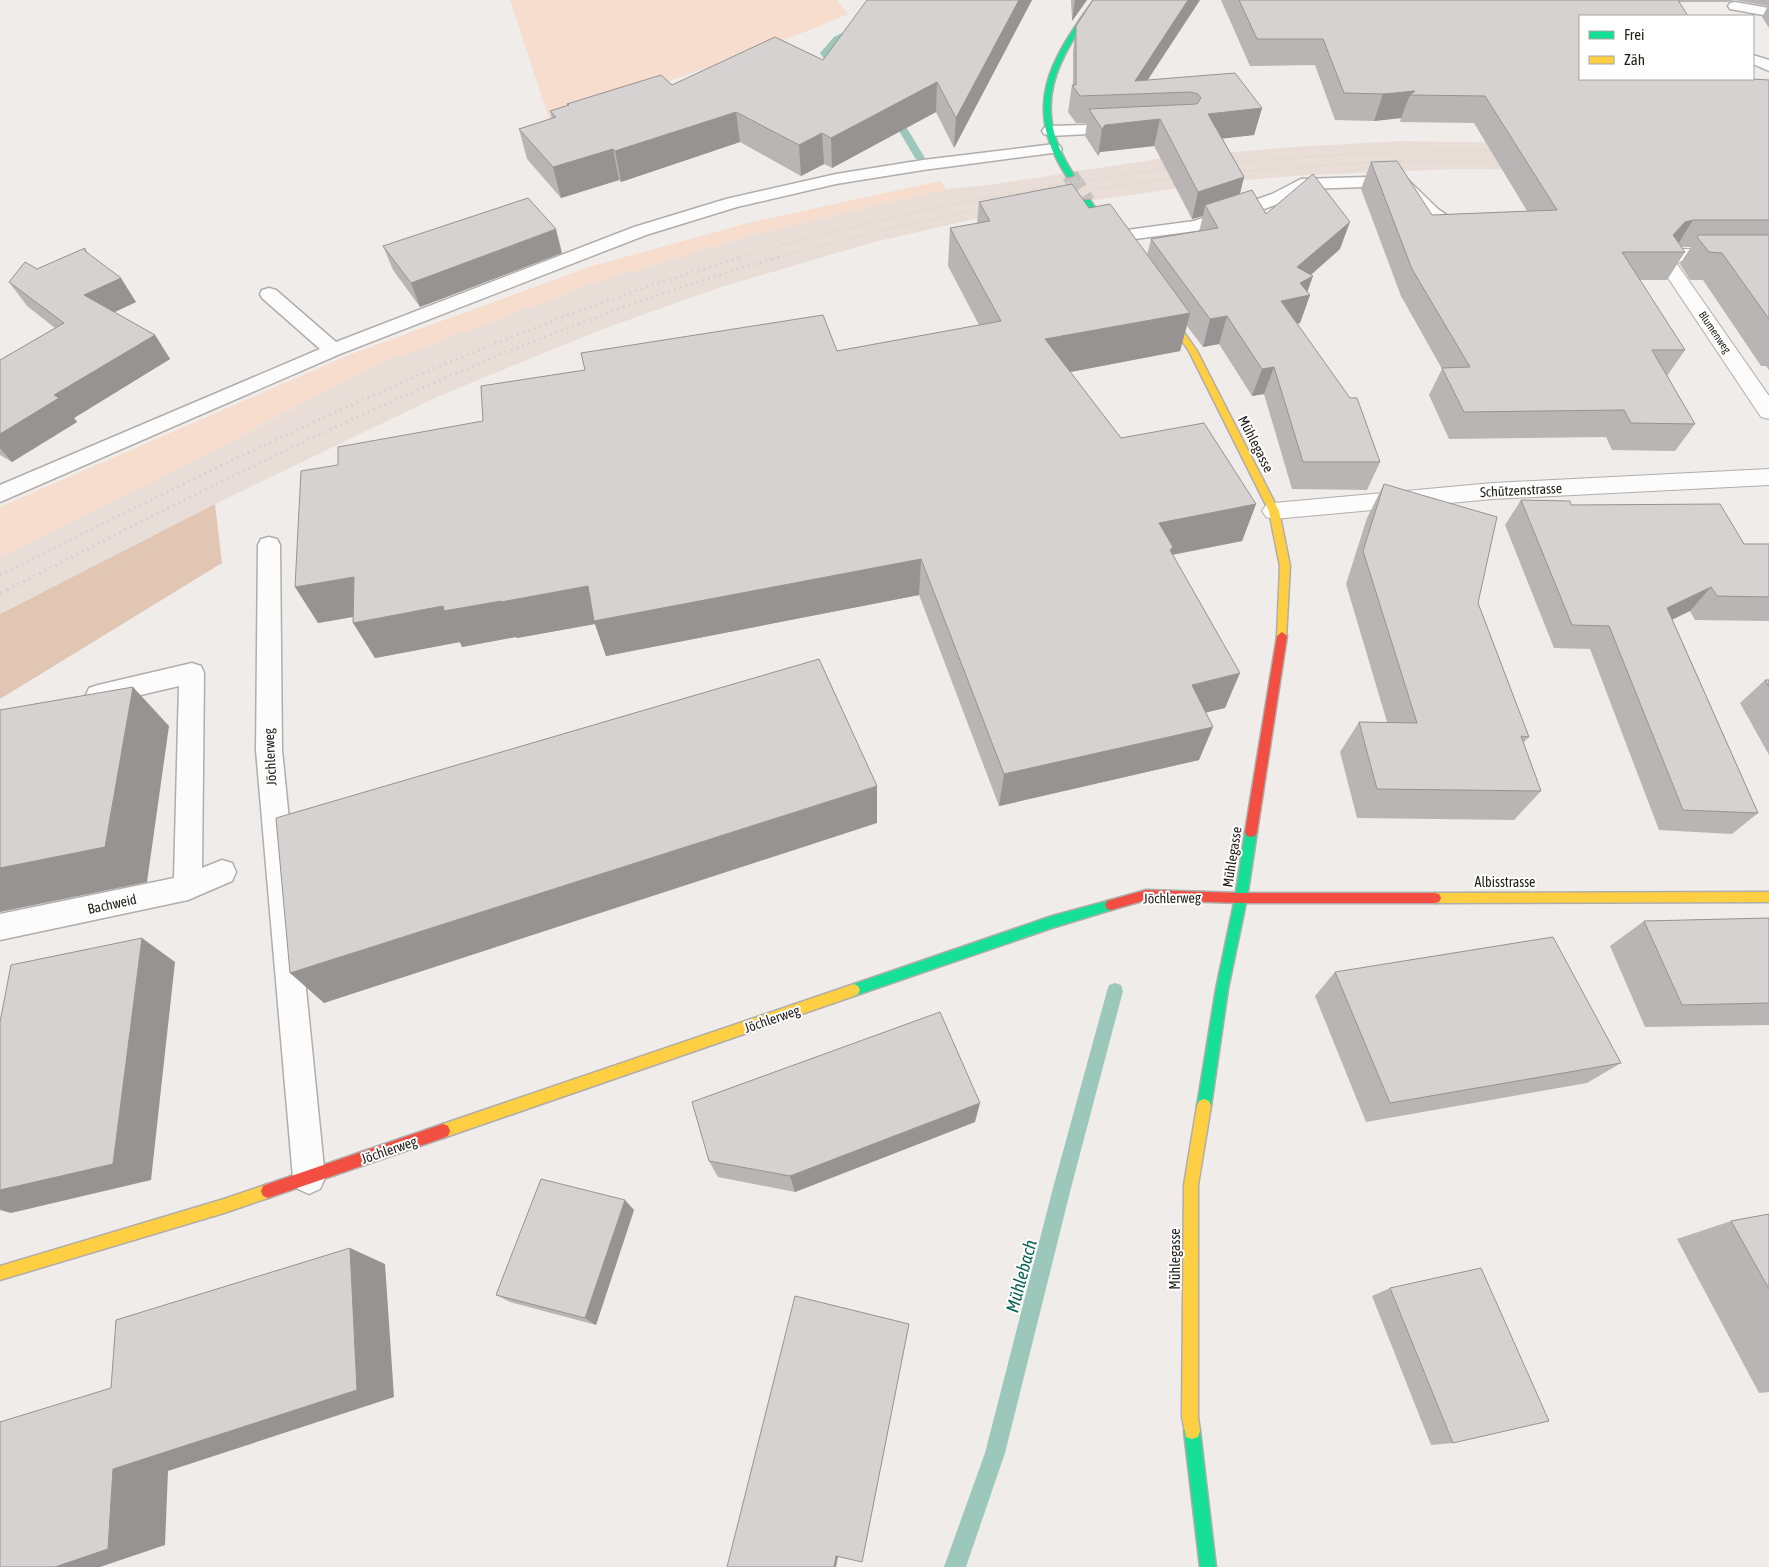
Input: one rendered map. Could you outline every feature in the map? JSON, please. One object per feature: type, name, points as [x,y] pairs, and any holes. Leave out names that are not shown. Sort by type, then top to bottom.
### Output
[{"type":"street","points":[[1070,175],[1054,149],[1047,120],[1047,94],[1052,69],[1065,44],[1097,0]]},
{"type":"street","points":[[1087,202],[1115,241]]},
{"type":"street","name":"Blumenweg","points":[[1769,255],[1676,255],[1667,263],[1769,412]]},
{"type":"street","name":"Mühlegasse","points":[[1153,294],[1193,351],[1274,511],[1285,566],[1283,630],[1241,898],[1222,989],[1191,1185],[1190,1417],[1208,1567]]},
{"type":"street","name":"Schützenstrasse","points":[[1274,511],[1493,490],[1769,477]]},
{"type":"street","name":"Jöchlerweg","points":[[0,1273],[224,1206],[309,1178],[1052,922],[1146,895],[1241,898]]},
{"type":"street","name":"Albisstrasse","points":[[1241,898],[1769,897]]},
{"type":"lane","points":[[1735,7],[1769,12]]},
{"type":"lane","points":[[1754,59],[1769,66]]},
{"type":"lane","points":[[1050,131],[1134,128]]},
{"type":"lane","points":[[0,494],[333,350],[640,231],[732,203],[836,179],[923,165],[1054,149]]},
{"type":"lane","points":[[1115,241],[1197,226],[1278,198],[1301,184],[1400,181],[1432,213],[1458,231]]},
{"type":"lane","points":[[269,294],[333,350]]},
{"type":"lane","name":"Jöchlerweg","points":[[269,545],[269,750],[309,1178]]},
{"type":"lane","points":[[77,699],[192,673],[188,888]]},
{"type":"lane","name":"Bachweid","points":[[0,927],[188,888],[222,872]]},
{"type":"shaded area","points":[[510,0],[837,0],[848,14],[551,125]]},
{"type":"shaded area","points":[[1401,141],[1530,143],[1569,170],[1457,169],[1308,175],[1221,182],[992,215],[874,242],[721,287],[603,329],[439,396],[215,504],[0,614],[0,556],[147,485],[374,366],[594,283],[752,235],[947,189],[989,185],[1164,158],[1293,147]]},
{"type":"shaded area","points":[[940,181],[947,189],[752,235],[594,283],[374,366],[147,485],[0,556],[0,507],[349,355],[589,267],[748,223]]},
{"type":"shaded area","points":[[215,504],[222,563],[0,699],[0,614]]},
{"type":"building","points":[[867,0],[1019,0],[956,118],[937,82],[831,138],[822,133],[799,145],[736,112],[615,151],[613,149],[553,167],[519,129],[556,117],[550,111],[569,105],[567,104],[661,75],[672,85],[775,37],[823,60]]},
{"type":"building","points":[[1093,0],[1188,0],[1135,81],[1235,73],[1262,108],[1208,114],[1244,177],[1198,192],[1160,119],[1105,125],[1102,129],[1089,109],[1197,104],[1201,98],[1198,94],[1191,92],[1080,96],[1072,85],[1076,85],[1076,26]]},
{"type":"building","points":[[1239,0],[1678,0],[1687,15],[1579,15],[1579,80],[1769,80],[1769,220],[1693,220],[1685,222],[1673,235],[1685,252],[1622,252],[1685,350],[1652,350],[1695,424],[1631,423],[1624,410],[1464,412],[1442,368],[1470,367],[1412,269],[1371,162],[1397,161],[1432,215],[1557,210],[1485,96],[1410,95],[1415,91],[1383,94],[1344,93],[1323,39],[1257,39]]},
{"type":"building","points":[[1313,174],[1350,222],[1297,267],[1313,276],[1300,283],[1310,295],[1281,301],[1350,398],[1357,398],[1380,462],[1303,462],[1274,367],[1262,369],[1227,316],[1210,319],[1151,239],[1218,228],[1205,205],[1252,190],[1266,214]]},
{"type":"building","points":[[1072,184],[1089,208],[1110,204],[1190,313],[1045,339],[1121,438],[1204,423],[1256,504],[1159,523],[1173,547],[1170,550],[1240,673],[1192,685],[1213,727],[1004,774],[921,559],[594,621],[588,586],[444,611],[443,606],[353,623],[354,577],[295,587],[301,471],[338,465],[338,447],[483,421],[481,386],[585,370],[581,353],[823,315],[837,351],[1001,321],[950,228],[990,221],[979,202]]},
{"type":"building","points":[[528,198],[556,229],[411,283],[383,246]]},
{"type":"building","points":[[1699,235],[1769,235],[1769,319],[1722,253],[1709,252],[1697,237]]},
{"type":"building","points":[[85,248],[85,251],[121,278],[84,295],[155,335],[54,395],[59,398],[0,434],[0,360],[64,323],[9,282],[25,262],[37,269]]},
{"type":"building","points":[[1384,484],[1497,517],[1478,603],[1529,737],[1521,736],[1541,791],[1377,789],[1359,722],[1417,723],[1363,551]]},
{"type":"building","points":[[1521,500],[1570,501],[1571,505],[1720,504],[1744,544],[1769,544],[1769,597],[1717,596],[1711,587],[1667,608],[1758,813],[1683,810],[1609,626],[1572,625]]},
{"type":"building","points":[[819,659],[877,786],[290,973],[276,818]]},
{"type":"building","points":[[133,687],[105,847],[0,868],[0,710]]},
{"type":"building","points":[[1769,918],[1769,1003],[1682,1005],[1644,921]]},
{"type":"building","points":[[1553,937],[1621,1063],[1390,1103],[1335,972]]},
{"type":"building","points":[[142,938],[113,1164],[0,1190],[0,1022],[11,965]]},
{"type":"building","points":[[940,1012],[980,1103],[790,1176],[709,1161],[692,1102]]},
{"type":"building","points":[[541,1179],[625,1200],[585,1318],[496,1295]]},
{"type":"building","points":[[1769,1214],[1769,1289],[1731,1221]]},
{"type":"building","points":[[350,1248],[357,1390],[113,1469],[108,1549],[55,1567],[0,1567],[0,1422],[111,1388],[116,1320]]},
{"type":"building","points":[[1481,1268],[1549,1421],[1453,1443],[1390,1288]]},
{"type":"building","points":[[795,1296],[909,1324],[862,1562],[836,1556],[834,1567],[727,1567]]},
{"type":"waterway","name":"Mühlebach","points":[[837,72],[824,53],[837,39],[857,29]]},
{"type":"waterway","name":"Mühlebach","points":[[891,114],[896,117],[920,158]]},
{"type":"waterway","name":"Mühlebach","points":[[955,1567],[995,1453],[1062,1188],[1115,991]]},
{"type":"tunnel","points":[[1070,175],[1087,202]]},
{"type":"railway","points":[[1221,163],[1364,153],[1505,150]]},
{"type":"railway","points":[[1228,172],[1377,162],[1510,160]]},
{"type":"railway","points":[[737,258],[846,228],[956,204],[1011,193],[1178,167]]},
{"type":"railway","points":[[1064,193],[1186,177]]},
{"type":"railway","points":[[775,258],[880,231],[993,206]]},
{"type":"railway","points":[[0,575],[181,485],[364,399],[550,322],[645,288],[741,257]]},
{"type":"railway","points":[[7,590],[290,449],[385,404],[482,362],[580,323],[679,288],[780,257]]},
{"type":"railway","points":[[0,594],[9,589]]},
{"type":"traffic: fast","points":[[1070,175],[1057,155],[1049,131],[1046,110],[1048,90],[1062,52],[1097,0]]},
{"type":"traffic: fast","points":[[1087,202],[1112,238]]},
{"type":"traffic: fast","points":[[1204,1106],[1222,989],[1241,898],[1251,832]]},
{"type":"traffic: fast","points":[[854,990],[1052,922],[1111,905]]},
{"type":"traffic: fast","points":[[1192,1431],[1208,1567]]},
{"type":"traffic: slow","points":[[1162,307],[1193,351],[1274,511],[1285,566],[1282,636]]},
{"type":"traffic: slow","points":[[1435,898],[1769,897]]},
{"type":"traffic: slow","points":[[443,1131],[854,990]]},
{"type":"traffic: slow","points":[[1192,1431],[1190,1417],[1191,1185],[1204,1106]]},
{"type":"traffic: slow","points":[[0,1273],[268,1191]]},
{"type":"traffic: jam","points":[[1251,832],[1282,636]]},
{"type":"traffic: jam","points":[[1111,905],[1146,895],[1241,898],[1435,898]]},
{"type":"traffic: jam","points":[[268,1191],[443,1131]]}]
